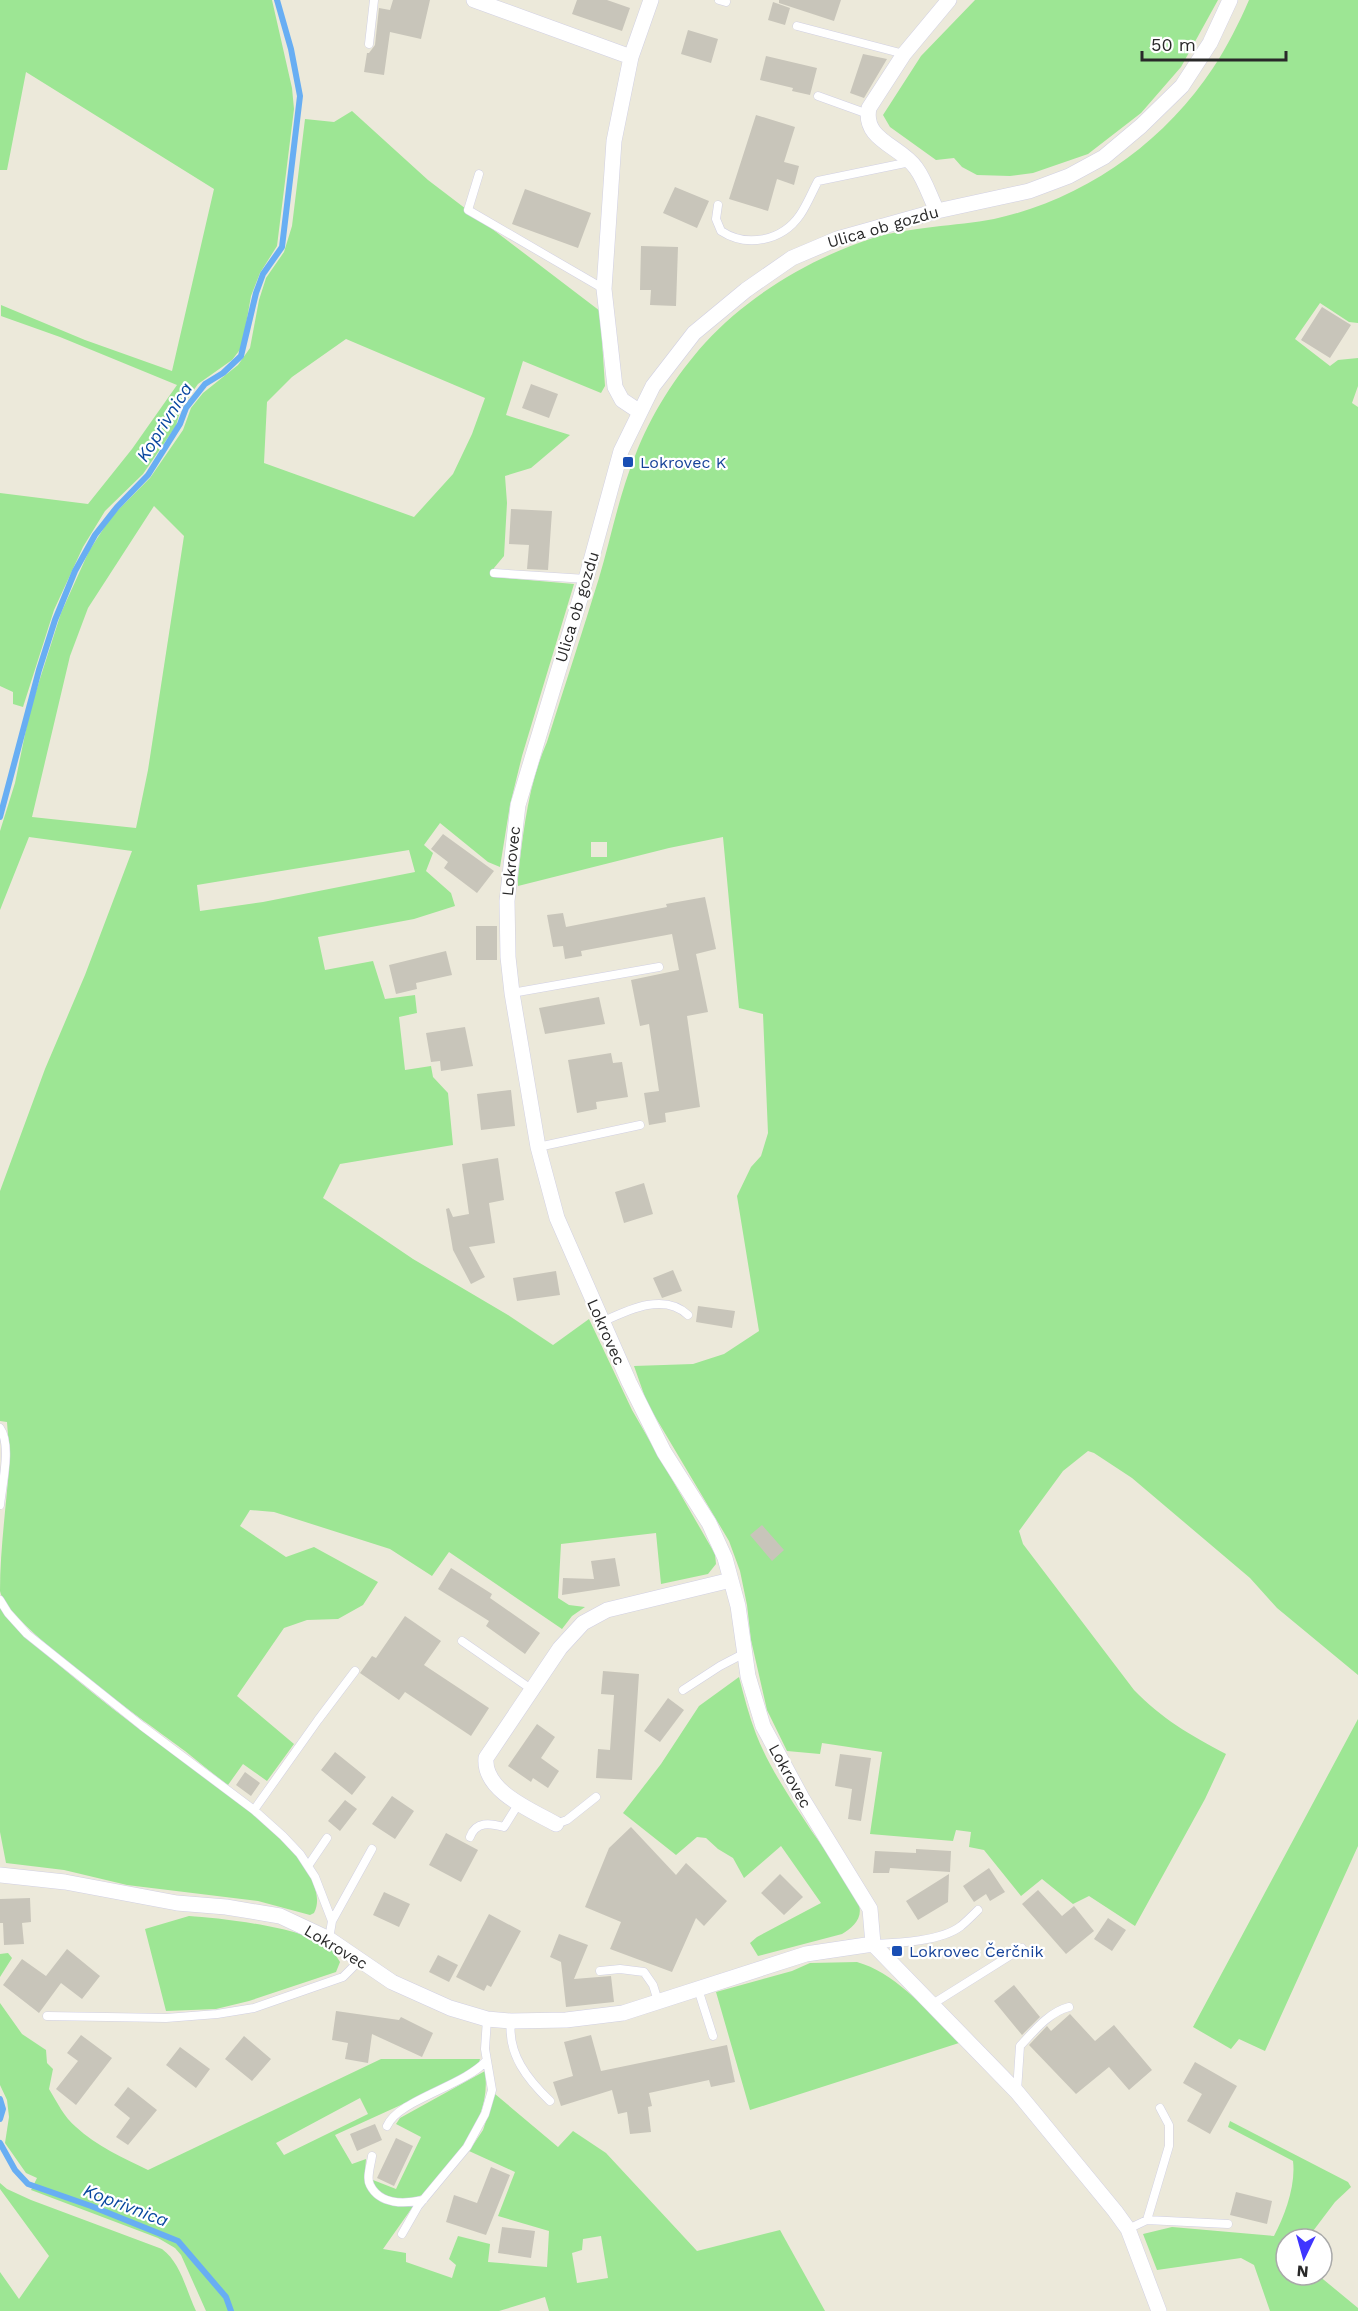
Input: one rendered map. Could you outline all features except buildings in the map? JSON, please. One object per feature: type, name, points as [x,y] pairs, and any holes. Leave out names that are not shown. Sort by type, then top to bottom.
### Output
[{"type":"street","points":[[474,0],[631,57]]},
{"type":"street","points":[[640,412],[622,400],[615,387],[604,289],[614,141],[631,57],[651,0]]},
{"type":"street","name":"Ulica ob gozdu","points":[[538,733],[586,579],[621,451],[653,387],[694,333],[746,290],[792,258],[837,239],[937,211],[1029,191],[1069,176],[1104,157],[1141,126],[1182,86],[1210,43],[1230,0]]},
{"type":"street","points":[[937,211],[916,168],[873,133],[868,114],[869,108],[904,54],[943,2]]},
{"type":"street","name":"Lokrovec","points":[[0,1875],[65,1882],[167,1901],[226,1907],[280,1916],[329,1940],[392,1982],[450,2008],[487,2019],[511,2021],[566,2020],[623,2013],[806,1954],[873,1944],[870,1909],[803,1800],[763,1726],[743,1654],[738,1606],[725,1558],[709,1523],[664,1452],[602,1322],[557,1218],[538,1147],[512,993],[507,901],[518,805],[538,733]]},
{"type":"street","points":[[556,1824],[519,1803],[492,1783],[485,1769],[486,1758],[560,1648],[583,1623],[608,1610],[731,1580]]},
{"type":"street","points":[[873,1944],[1017,2092],[1115,2211],[1128,2229],[1159,2311]]},
{"type":"lane","points":[[369,44],[374,0]]},
{"type":"lane","points":[[797,26],[904,54]]},
{"type":"lane","points":[[818,96],[868,114]]},
{"type":"lane","points":[[718,205],[716,219],[721,231],[740,241],[756,242],[787,228],[800,214],[818,181],[911,162]]},
{"type":"lane","points":[[479,174],[468,210],[604,289]]},
{"type":"lane","points":[[494,573],[586,579]]},
{"type":"lane","points":[[512,993],[659,967]]},
{"type":"lane","points":[[538,1147],[640,1125]]},
{"type":"lane","points":[[602,1322],[648,1304],[674,1306],[681,1308],[688,1315]]},
{"type":"lane","points":[[0,1428],[4,1434],[5,1447],[0,1505]]},
{"type":"lane","points":[[0,1600],[16,1623],[35,1640],[142,1726],[254,1810],[283,1836],[315,1877],[332,1921]]},
{"type":"lane","points":[[462,1641],[531,1689]]},
{"type":"lane","points":[[683,1690],[743,1654]]},
{"type":"lane","points":[[254,1810],[356,1671]]},
{"type":"lane","points":[[556,1824],[567,1820],[596,1797]]},
{"type":"lane","points":[[470,1837],[472,1829],[481,1824],[504,1827],[519,1803]]},
{"type":"lane","points":[[308,1866],[327,1838]]},
{"type":"lane","points":[[329,1940],[332,1921],[372,1849]]},
{"type":"lane","points":[[873,1944],[901,1943],[949,1933],[961,1926],[978,1910]]},
{"type":"lane","points":[[931,2005],[1022,1948]]},
{"type":"lane","points":[[47,2016],[166,2018],[254,2008],[343,1977],[359,1961]]},
{"type":"lane","points":[[600,1971],[620,1969],[644,1972],[653,1985],[658,2001]]},
{"type":"lane","points":[[698,1989],[713,2036]]},
{"type":"lane","points":[[1017,2092],[1020,2046],[1059,2009],[1069,2007]]},
{"type":"lane","points":[[402,2234],[423,2200],[467,2147],[481,2123],[492,2090],[484,2039],[487,2019]]},
{"type":"lane","points":[[511,2021],[512,2047],[524,2073],[550,2101]]},
{"type":"lane","points":[[387,2126],[391,2118],[402,2110],[471,2074],[486,2061]]},
{"type":"lane","points":[[1147,2220],[1169,2146],[1169,2125],[1160,2108]]},
{"type":"lane","points":[[372,2156],[370,2185],[378,2194],[393,2202],[423,2200]]},
{"type":"lane","points":[[1128,2229],[1147,2220],[1228,2224]]},
{"type":"green space","points":[[0,0],[272,0],[292,88],[294,109],[277,246],[260,273],[251,296],[242,347],[232,360],[198,384],[181,408],[176,426],[143,474],[105,511],[83,547],[54,610],[23,707],[13,704],[13,692],[0,686],[0,493],[88,504],[132,449],[177,385],[60,337],[1,316],[1,305],[85,340],[172,371],[214,189],[26,72],[7,170],[0,170]]},
{"type":"green space","points":[[975,0],[1218,0],[1181,67],[1141,113],[1088,154],[1033,173],[1010,176],[977,175],[962,167],[954,158],[936,160],[890,127],[883,115],[921,56]]},
{"type":"green space","points":[[1249,0],[1358,0],[1358,323],[1349,322],[1320,303],[1295,339],[1330,366],[1338,360],[1358,358],[1358,386],[1352,403],[1358,407],[1358,1675],[1277,1608],[1250,1578],[1132,1478],[1088,1451],[1063,1471],[1019,1531],[1023,1544],[1134,1690],[1155,1710],[1177,1726],[1226,1754],[1205,1799],[1135,1926],[1089,1896],[1073,1904],[1042,1879],[1021,1896],[984,1850],[969,1847],[971,1832],[956,1830],[953,1841],[870,1834],[882,1752],[822,1743],[820,1754],[787,1751],[767,1710],[751,1640],[740,1571],[729,1541],[647,1403],[634,1366],[693,1364],[724,1354],[759,1331],[737,1196],[751,1167],[761,1156],[768,1133],[763,1014],[739,1008],[723,837],[669,848],[518,886],[518,878],[524,827],[535,775],[599,578],[629,471],[656,411],[694,355],[722,326],[761,294],[804,267],[827,256],[887,234],[994,219],[1027,210],[1089,183],[1118,165],[1170,121],[1193,96],[1223,52]],"holes":[[[591,842],[607,842],[607,857],[591,857]]]},
{"type":"green space","points":[[352,111],[428,180],[600,311],[605,386],[601,393],[523,361],[506,415],[570,435],[531,468],[505,476],[507,503],[504,556],[494,568],[494,577],[574,584],[522,756],[510,805],[500,867],[488,862],[440,823],[424,845],[433,853],[426,871],[451,893],[455,906],[414,919],[318,937],[325,970],[373,961],[385,999],[415,995],[417,1013],[399,1017],[405,1070],[431,1066],[433,1077],[448,1093],[453,1145],[340,1164],[323,1198],[413,1259],[508,1315],[553,1345],[589,1319],[632,1410],[715,1554],[716,1564],[708,1574],[661,1584],[656,1533],[561,1544],[558,1598],[569,1605],[585,1607],[572,1616],[562,1629],[449,1552],[432,1576],[390,1549],[274,1512],[250,1510],[240,1526],[286,1557],[314,1547],[378,1582],[363,1605],[338,1619],[307,1620],[284,1628],[237,1696],[294,1744],[267,1781],[243,1764],[228,1785],[52,1649],[8,1606],[0,1591],[9,1457],[7,1422],[0,1421],[0,1191],[45,1069],[85,975],[132,851],[29,837],[0,910],[0,831],[15,783],[30,710],[61,613],[89,551],[111,517],[150,478],[183,430],[191,408],[203,393],[238,365],[250,348],[259,300],[266,278],[284,252],[292,226],[305,119],[334,122]],"holes":[[[346,339],[485,398],[472,434],[453,474],[414,517],[264,463],[267,402],[292,377]],[[154,506],[184,536],[148,770],[136,828],[32,817],[70,656],[88,608]],[[409,850],[415,872],[263,902],[200,911],[197,885]]]},
{"type":"green space","points":[[0,1607],[27,1637],[79,1682],[278,1834],[296,1854],[312,1879],[317,1897],[314,1913],[310,1915],[258,1901],[127,1885],[64,1870],[6,1863],[0,1832]]},
{"type":"green space","points":[[739,1677],[753,1727],[767,1758],[780,1782],[850,1887],[860,1910],[856,1922],[842,1934],[758,1956],[750,1943],[757,1937],[821,1903],[781,1846],[744,1878],[733,1858],[706,1838],[697,1837],[676,1855],[623,1813],[661,1764],[699,1706]]},
{"type":"green space","points":[[1358,1719],[1358,1846],[1265,2051],[1239,2039],[1231,2049],[1193,2027]]},
{"type":"green space","points":[[189,1916],[265,1925],[286,1930],[321,1942],[332,1950],[340,1962],[336,1972],[249,2001],[216,2009],[166,2011],[145,1929]]},
{"type":"green space","points":[[8,1953],[12,1958],[0,1977],[0,1954]]},
{"type":"green space","points":[[857,1962],[872,1967],[899,1985],[959,2043],[750,2110],[716,1992],[792,1971],[810,1963]]},
{"type":"green space","points":[[0,2003],[22,2034],[46,2050],[47,2063],[53,2069],[49,2089],[68,2119],[101,2146],[148,2170],[381,2059],[480,2059],[478,2066],[458,2079],[335,2135],[352,2164],[366,2159],[367,2182],[375,2197],[391,2204],[414,2205],[383,2249],[406,2253],[406,2262],[452,2278],[456,2265],[449,2259],[458,2236],[490,2244],[488,2262],[547,2267],[549,2231],[498,2216],[515,2172],[469,2151],[483,2130],[495,2094],[558,2147],[573,2131],[606,2153],[697,2251],[780,2230],[825,2311],[549,2311],[545,2297],[499,2311],[206,2311],[181,2255],[175,2248],[158,2238],[31,2190],[37,2178],[26,2173],[5,2143],[9,2117],[7,2100],[0,2085]],"holes":[[[360,2098],[368,2114],[284,2155],[276,2143]],[[601,2236],[608,2278],[577,2283],[572,2253],[582,2250],[583,2239]]]},
{"type":"green space","points":[[485,2071],[486,2090],[482,2107],[468,2139],[422,2195],[400,2200],[380,2193],[373,2180],[396,2189],[421,2137],[396,2124],[400,2118]]},
{"type":"green space","points":[[1230,2121],[1348,2182],[1351,2187],[1335,2202],[1316,2227],[1278,2227],[1291,2190],[1293,2161],[1228,2127]]},
{"type":"green space","points":[[0,2183],[7,2189],[31,2200],[162,2249],[178,2269],[196,2311],[0,2311],[0,2272],[19,2299],[49,2256],[0,2189]]},
{"type":"green space","points":[[1172,2227],[1274,2236],[1274,2287],[1333,2287],[1358,2308],[1358,2311],[1270,2311],[1254,2265],[1241,2258],[1157,2270],[1143,2234]]},
{"type":"waterway","name":"Koprivnica","points":[[0,817],[39,670],[55,620],[75,571],[95,535],[117,507],[148,475],[180,424],[186,408],[205,384],[223,373],[241,356],[256,293],[263,274],[282,247],[300,96],[291,49],[277,0]]},
{"type":"waterway","name":"Koprivnica","points":[[0,2099],[3,2109],[0,2119]]},
{"type":"waterway","name":"Koprivnica","points":[[0,2143],[15,2170],[28,2184],[91,2206],[178,2241],[226,2297],[231,2311]]},
{"type":"place","name":"Lokrovec K","points":[[628,462]]},
{"type":"place","name":"Lokrovec Čerčnik","points":[[897,1951]]}]
